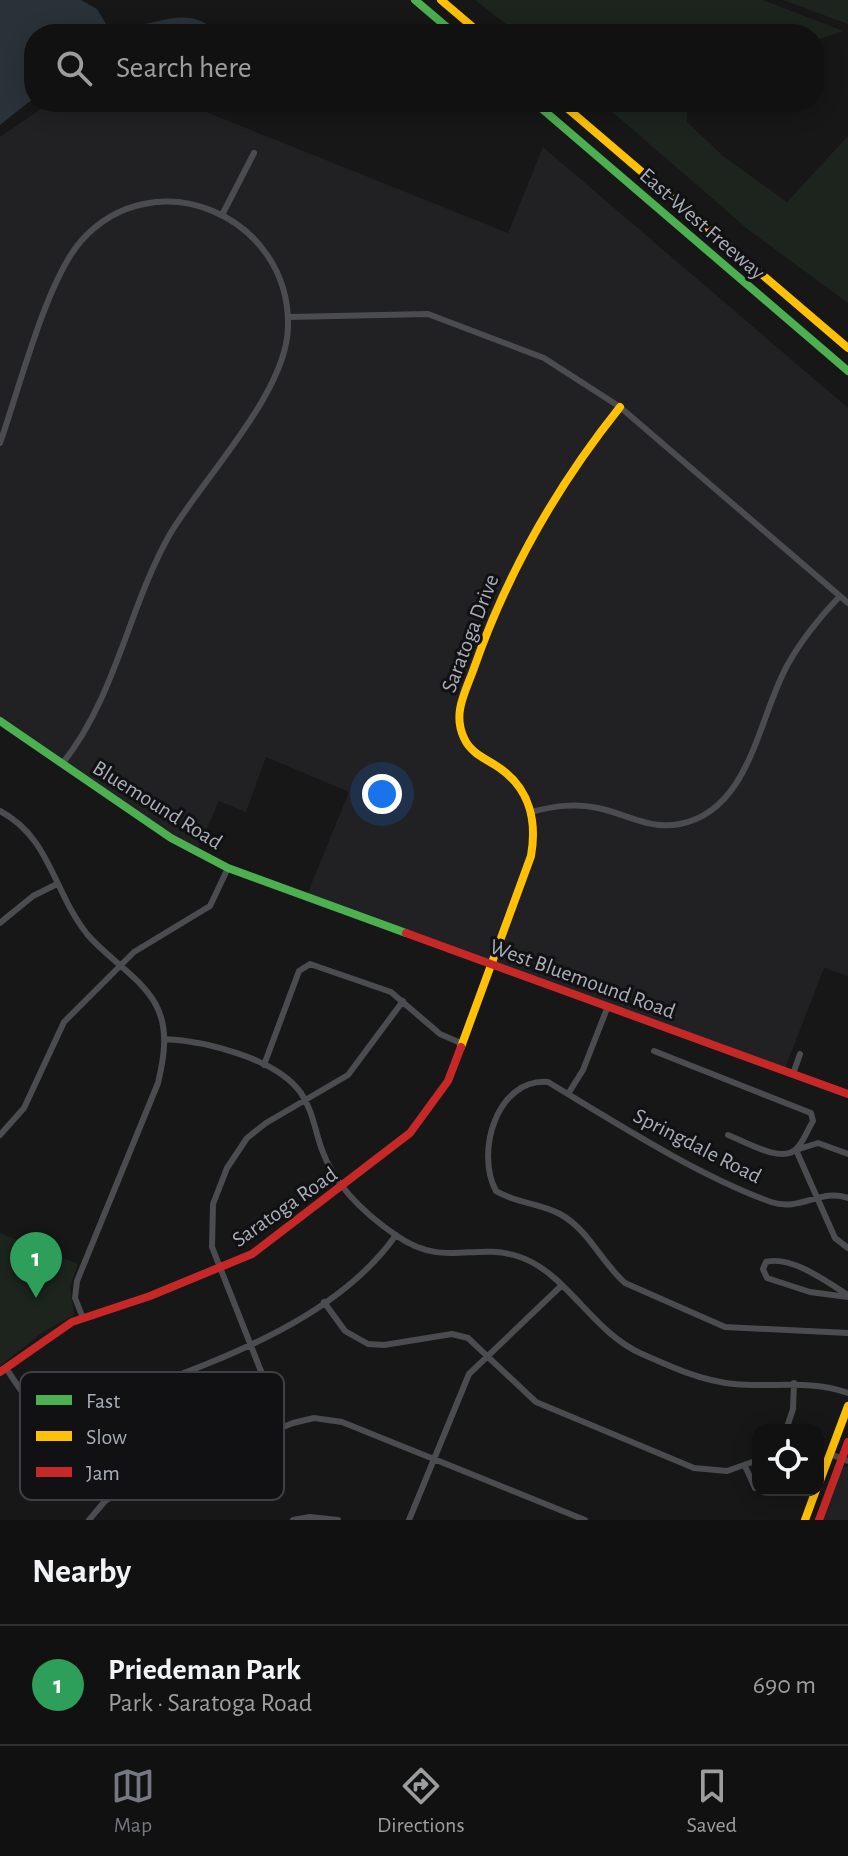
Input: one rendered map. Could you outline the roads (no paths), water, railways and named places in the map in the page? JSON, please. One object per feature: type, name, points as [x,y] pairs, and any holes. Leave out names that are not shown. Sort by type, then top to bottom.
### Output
[{"type":"main road","points":[[415,0],[443,24]]},
{"type":"main road","points":[[441,0],[469,24]]},
{"type":"main road","name":"East-West Freeway","points":[[546,112],[848,371]]},
{"type":"main road","name":"East-West Freeway","points":[[572,112],[848,348]]},
{"type":"main road","name":"Saratoga Drive","points":[[492,964],[531,856],[534,834],[531,812],[511,777],[470,749],[460,730],[460,706],[480,646],[536,523],[587,447],[620,407]]},
{"type":"main road","name":"Bluemound Road","points":[[0,721],[183,846],[228,868],[306,897]]},
{"type":"main road","name":"West Bluemound Road","points":[[306,897],[848,1094]]},
{"type":"main road","name":"Saratoga Road","points":[[3,1370],[40,1341],[83,1318],[220,1269],[263,1247],[397,1145],[428,1113],[448,1081],[492,964]]},
{"type":"main road","points":[[824,1470],[848,1406]]},
{"type":"main road","points":[[819,1520],[845,1460],[848,1442]]},
{"type":"main road","points":[[805,1520],[814,1496]]},
{"type":"street","points":[[222,215],[254,153]]},
{"type":"street","points":[[0,443],[58,277],[82,240],[111,217],[141,206],[180,203],[222,215],[246,230],[264,248],[281,280],[288,317],[286,348],[279,370],[165,544],[144,587],[99,706],[62,764]]},
{"type":"street","points":[[288,317],[406,312],[436,316],[542,357],[620,407],[848,603]]},
{"type":"street","points":[[531,812],[582,805],[663,826],[688,822],[712,810],[739,779],[788,663],[840,596]]},
{"type":"street","points":[[0,811],[32,834],[57,884],[87,933],[156,1006],[164,1039],[154,1094],[77,1281],[75,1298],[83,1318]]},
{"type":"street","points":[[0,1135],[24,1108],[64,1022],[142,946],[210,906],[228,868]]},
{"type":"street","points":[[0,923],[26,901],[57,884]]},
{"type":"street","points":[[264,1065],[299,971],[306,965],[316,964],[381,988],[403,1001],[440,1034],[463,1044]]},
{"type":"street","points":[[261,1372],[211,1243],[210,1220],[227,1168],[253,1133],[355,1069],[403,1001]]},
{"type":"street","points":[[568,1094],[583,1070],[608,1006]]},
{"type":"street","points":[[164,1039],[201,1043],[264,1065],[288,1079],[306,1101],[323,1154],[344,1186],[363,1209],[396,1235],[435,1253],[492,1252],[518,1256],[537,1265],[603,1330],[639,1353],[715,1381],[745,1385],[823,1385],[848,1393]]},
{"type":"street","points":[[654,1051],[811,1113],[813,1121],[796,1150]]},
{"type":"street","points":[[793,1074],[800,1054]]},
{"type":"street","name":"Springdale Road","points":[[848,1198],[832,1193],[800,1205],[773,1202],[663,1150],[548,1082],[532,1080],[518,1088],[497,1116],[487,1159],[489,1178],[496,1191],[560,1214],[592,1241],[612,1271],[625,1283],[701,1320],[749,1331],[848,1333]]},
{"type":"street","name":"Springdale Road","points":[[728,1135],[773,1153],[788,1154],[796,1150],[835,1238],[848,1248]]},
{"type":"street","points":[[796,1150],[818,1143],[848,1154]]},
{"type":"street","points":[[178,1372],[284,1329],[372,1266],[396,1235]]},
{"type":"street","points":[[775,1260],[817,1276],[848,1296],[796,1287],[767,1278],[763,1269],[766,1262],[775,1260]]},
{"type":"street","points":[[409,1520],[464,1383],[487,1354],[561,1286]]},
{"type":"street","points":[[324,1302],[345,1331],[368,1344],[384,1345],[452,1334],[468,1338],[526,1395],[551,1410],[694,1468],[721,1471],[752,1463]]},
{"type":"street","points":[[3,1370],[20,1390]]},
{"type":"street","points":[[788,1424],[793,1409],[794,1383]]},
{"type":"street","points":[[284,1427],[306,1419],[332,1419],[585,1520]]},
{"type":"street","points":[[830,1454],[845,1460]]},
{"type":"street","points":[[745,1466],[752,1481]]},
{"type":"street","points":[[89,1520],[110,1500]]},
{"type":"street","points":[[293,1520],[310,1517],[338,1520]]},
{"type":"place","name":"Priedeman Park","points":[[36,1298]]}]
